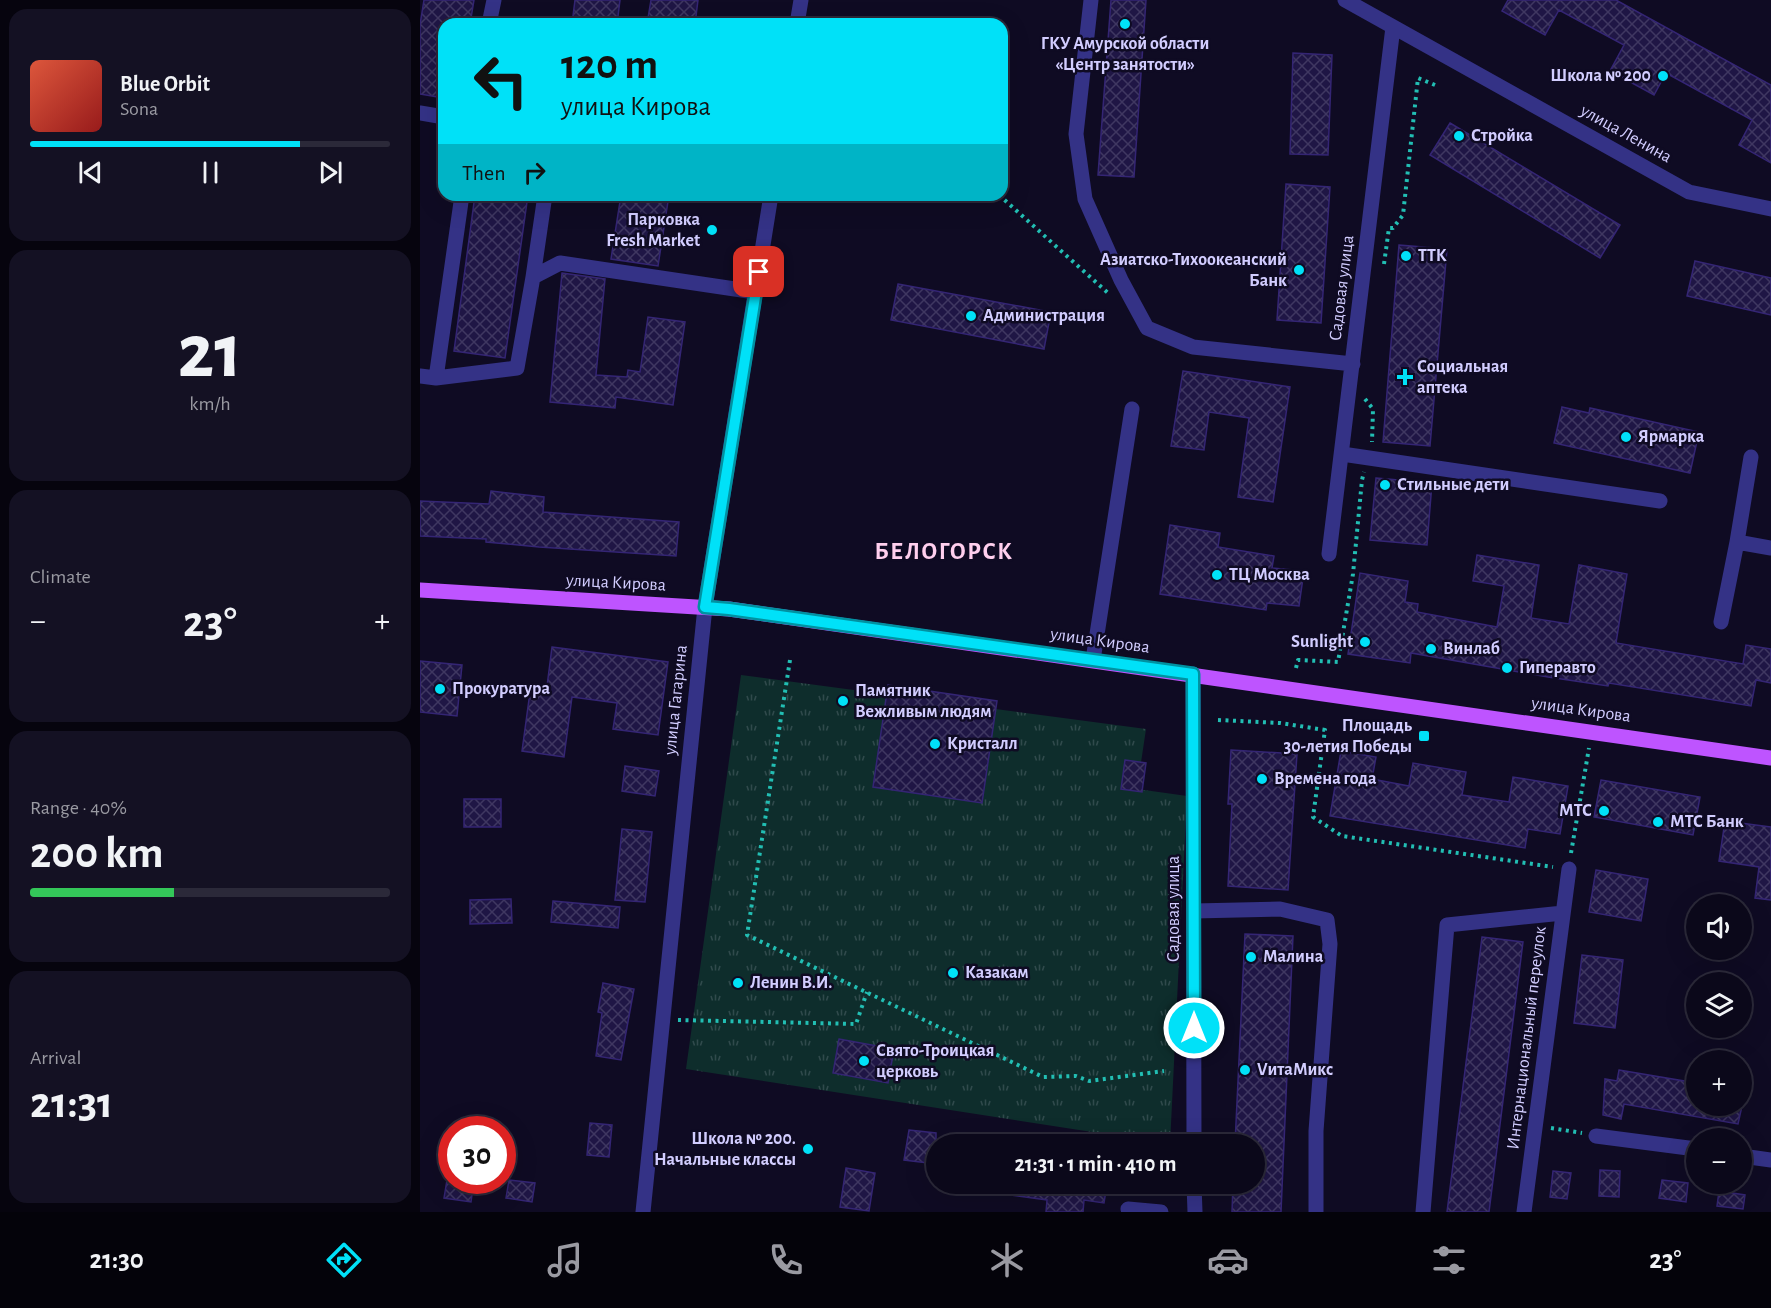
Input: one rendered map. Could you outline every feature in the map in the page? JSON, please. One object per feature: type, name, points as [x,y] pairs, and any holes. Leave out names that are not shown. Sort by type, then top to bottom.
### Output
[{"type":"main road","name":"улица Кирова","points":[[420,590],[705,607],[1193,674],[1771,758]]},
{"type":"street","points":[[490,18],[494,0]]},
{"type":"street","points":[[798,18],[801,0]]},
{"type":"street","points":[[1091,0],[1076,134],[1085,199],[1120,280],[1147,328],[1193,347],[1353,364]]},
{"type":"street","name":"улица Ленина","points":[[1345,0],[1689,192],[1771,209]]},
{"type":"street","name":"Садовая улица","points":[[1329,554],[1393,27]]},
{"type":"street","points":[[420,113],[438,116]]},
{"type":"street","points":[[436,378],[461,201]]},
{"type":"street","points":[[420,376],[436,378],[518,368],[544,201]]},
{"type":"street","name":"улица Гагарина","points":[[643,1212],[705,607],[770,201]]},
{"type":"street","points":[[533,277],[560,263],[755,292]]},
{"type":"street","points":[[1093,660],[1132,409]]},
{"type":"street","points":[[1342,454],[1660,501]]},
{"type":"street","points":[[1721,622],[1751,457]]},
{"type":"street","points":[[1737,542],[1771,548]]},
{"type":"street","name":"Садовая улица","points":[[1193,674],[1194,1134]]},
{"type":"street","name":"Интернациональный переулок","points":[[1524,1212],[1569,869]]},
{"type":"street","points":[[1194,911],[1280,909],[1327,920],[1330,944],[1316,1131],[1317,1212]]},
{"type":"street","points":[[1423,1212],[1447,925],[1563,913]]},
{"type":"street","points":[[1596,1136],[1686,1148]]},
{"type":"street","points":[[1752,1157],[1771,1160]]},
{"type":"street","points":[[1194,1194],[1195,1212]]},
{"type":"street","points":[[1128,1209],[1161,1212]]},
{"type":"path","points":[[1382,273],[1389,228],[1393,228],[1403,215],[1418,78],[1435,85]]},
{"type":"path","points":[[1006,201],[1112,297]]},
{"type":"path","points":[[1296,668],[1298,660],[1338,662],[1353,574],[1362,480],[1372,439],[1373,409],[1364,397]]},
{"type":"path","points":[[790,660],[747,935],[1043,1077],[1076,1076],[1089,1082],[1164,1071]]},
{"type":"path","points":[[1218,720],[1280,723],[1325,730],[1313,817],[1341,836],[1569,869],[1592,731]]},
{"type":"path","points":[[663,1020],[856,1024],[867,992]]},
{"type":"path","points":[[1536,1125],[1596,1136]]},
{"type":"green space","points":[[741,675],[1146,729],[1137,789],[1187,796],[1170,1134],[1105,1134],[686,1069]]},
{"type":"building","points":[[424,0],[474,0],[471,18],[438,18],[438,97],[420,94],[420,25]]},
{"type":"building","points":[[575,0],[620,0],[618,18],[573,18]]},
{"type":"building","points":[[651,0],[698,0],[696,18],[648,18]]},
{"type":"building","points":[[1111,0],[1146,0],[1134,177],[1098,175]]},
{"type":"building","points":[[1508,0],[1616,0],[1771,85],[1771,163],[1739,145],[1752,120],[1666,73],[1654,95],[1610,71],[1624,45],[1559,10],[1545,35],[1502,11]]},
{"type":"building","points":[[1293,53],[1332,55],[1328,155],[1290,154]]},
{"type":"building","points":[[1450,123],[1620,225],[1600,258],[1430,155]]},
{"type":"building","points":[[1286,184],[1330,187],[1321,323],[1277,320]]},
{"type":"building","points":[[474,201],[527,201],[505,358],[454,351]]},
{"type":"building","points":[[620,201],[668,201],[658,266],[611,259]]},
{"type":"building","points":[[1399,245],[1447,249],[1430,446],[1383,442]]},
{"type":"building","points":[[1695,261],[1771,278],[1771,315],[1687,296]]},
{"type":"building","points":[[562,273],[605,279],[596,375],[627,377],[628,370],[640,372],[648,317],[685,322],[673,405],[616,397],[615,408],[550,402]]},
{"type":"building","name":"Администрация","points":[[898,284],[1051,312],[1044,349],[891,320]]},
{"type":"building","points":[[1183,371],[1290,387],[1273,502],[1238,497],[1249,418],[1209,412],[1204,450],[1171,446]]},
{"type":"building","name":"Ярмарка","points":[[1562,407],[1589,413],[1590,408],[1699,432],[1690,473],[1554,443]]},
{"type":"building","points":[[1376,478],[1432,483],[1427,545],[1370,540]]},
{"type":"building","points":[[491,491],[544,497],[543,512],[679,522],[676,556],[539,547],[486,542],[486,539],[420,536],[420,501],[489,504]]},
{"type":"building","name":"ТЦ Москва","points":[[1170,525],[1220,533],[1218,547],[1274,556],[1272,568],[1304,571],[1299,606],[1267,603],[1266,610],[1160,594]]},
{"type":"building","points":[[1477,555],[1539,565],[1531,618],[1569,624],[1579,565],[1627,574],[1616,643],[1743,664],[1746,645],[1771,649],[1771,683],[1756,680],[1751,706],[1609,683],[1608,686],[1548,677],[1411,653],[1410,663],[1348,654],[1360,573],[1408,581],[1405,602],[1418,604],[1417,612],[1497,627],[1504,586],[1473,581]]},
{"type":"building","points":[[552,647],[668,662],[658,735],[613,729],[617,703],[572,697],[564,757],[522,751],[530,692],[546,694]]},
{"type":"building","name":"Прокуратура","points":[[420,661],[462,665],[457,716],[420,712]]},
{"type":"building","name":"Кристалл","points":[[888,685],[997,701],[982,803],[873,787]]},
{"type":"building","points":[[1231,750],[1297,754],[1288,890],[1228,886],[1232,804],[1228,804]]},
{"type":"building","points":[[1341,751],[1376,757],[1372,779],[1409,786],[1413,763],[1466,772],[1462,795],[1509,802],[1513,777],[1568,786],[1560,834],[1528,829],[1525,848],[1330,816]]},
{"type":"building","points":[[1125,760],[1146,763],[1142,792],[1121,789]]},
{"type":"building","points":[[625,766],[659,771],[655,796],[622,791]]},
{"type":"building","points":[[1601,780],[1700,797],[1693,835],[1594,817]]},
{"type":"building","points":[[464,799],[501,799],[501,827],[464,827]]},
{"type":"building","points":[[1725,821],[1771,827],[1771,900],[1755,898],[1759,867],[1719,861]]},
{"type":"building","points":[[622,829],[652,832],[645,902],[615,900]]},
{"type":"building","points":[[1596,870],[1648,879],[1641,921],[1589,912]]},
{"type":"building","points":[[511,899],[512,923],[470,924],[470,900]]},
{"type":"building","points":[[553,901],[620,907],[618,928],[551,922]]},
{"type":"building","points":[[1245,934],[1293,936],[1281,1212],[1232,1212],[1233,1194],[1265,1194],[1265,1134],[1235,1134]]},
{"type":"building","points":[[1482,937],[1523,942],[1489,1212],[1447,1212]]},
{"type":"building","points":[[1582,955],[1623,960],[1615,1028],[1574,1023]]},
{"type":"building","points":[[603,983],[634,989],[621,1060],[596,1056],[602,1013],[598,1012]]},
{"type":"building","name":"Свято-Троицкая церковь","points":[[839,1039],[894,1049],[888,1083],[833,1073]]},
{"type":"building","points":[[1619,1070],[1686,1081],[1686,1115],[1624,1104],[1621,1119],[1603,1115],[1605,1079],[1617,1081]]},
{"type":"building","points":[[1692,1116],[1740,1116],[1738,1124]]},
{"type":"building","points":[[590,1123],[612,1125],[609,1157],[587,1155]]},
{"type":"building","points":[[909,1130],[936,1133],[926,1134],[926,1163],[904,1160]]},
{"type":"building","points":[[846,1168],[875,1173],[869,1211],[840,1207]]},
{"type":"building","points":[[1600,1170],[1620,1171],[1619,1197],[1599,1196]]},
{"type":"building","points":[[1553,1171],[1571,1173],[1567,1199],[1550,1197]]},
{"type":"building","points":[[1662,1180],[1686,1183],[1686,1202],[1659,1198]]},
{"type":"building","points":[[516,1181],[535,1183],[532,1202],[506,1198],[507,1194],[516,1194]]},
{"type":"building","points":[[445,1194],[472,1194],[471,1202],[444,1198]]},
{"type":"building","points":[[1003,1194],[1105,1194],[1104,1203],[1084,1200],[1083,1212],[1046,1212],[1047,1200]]},
{"type":"building","points":[[1719,1194],[1745,1195],[1743,1209],[1717,1206]]},
{"type":"place","name":"ГКУ Амурской области «Центр занятости»","points":[[1125,24]]},
{"type":"place","name":"Школа № 200","points":[[1663,76]]},
{"type":"place","name":"Стройка","points":[[1459,136]]},
{"type":"place","name":"Парковка Fresh Market","points":[[712,230]]},
{"type":"place","name":"ТТК","points":[[1406,256]]},
{"type":"place","name":"Азиатско-Тихоокеанский Банк","points":[[1299,270]]},
{"type":"place","name":"Администрация","points":[[971,316]]},
{"type":"place","name":"Социальная аптека","points":[[1405,377]]},
{"type":"place","name":"Ярмарка","points":[[1626,437]]},
{"type":"place","name":"Стильные дети","points":[[1385,485]]},
{"type":"place","name":"ТЦ Москва","points":[[1217,575]]},
{"type":"place","name":"Sunlight","points":[[1365,642]]},
{"type":"place","name":"Винлаб","points":[[1431,649]]},
{"type":"place","name":"Гиперавто","points":[[1507,668]]},
{"type":"place","name":"Прокуратура","points":[[440,689]]},
{"type":"place","name":"Памятник Вежливым людям","points":[[843,701]]},
{"type":"place","name":"Площадь 30-летия Победы","points":[[1424,736]]},
{"type":"place","name":"Кристалл","points":[[935,744]]},
{"type":"place","name":"Времена года","points":[[1262,779]]},
{"type":"place","name":"МТС","points":[[1604,811]]},
{"type":"place","name":"МТС Банк","points":[[1658,822]]},
{"type":"place","name":"Малина","points":[[1251,957]]},
{"type":"place","name":"Казакам","points":[[953,973]]},
{"type":"place","name":"Ленин В.И.","points":[[738,983]]},
{"type":"place","name":"Свято-Троицкая церковь","points":[[864,1061]]},
{"type":"place","name":"VитаМикс","points":[[1245,1070]]},
{"type":"place","name":"Школа № 200. Начальные классы","points":[[808,1149]]},
{"type":"district","name":"БЕЛОГОРСК","points":[[944,552]]},
{"type":"route","points":[[759,272],[705,607],[1193,674],[1194,1028]]}]
